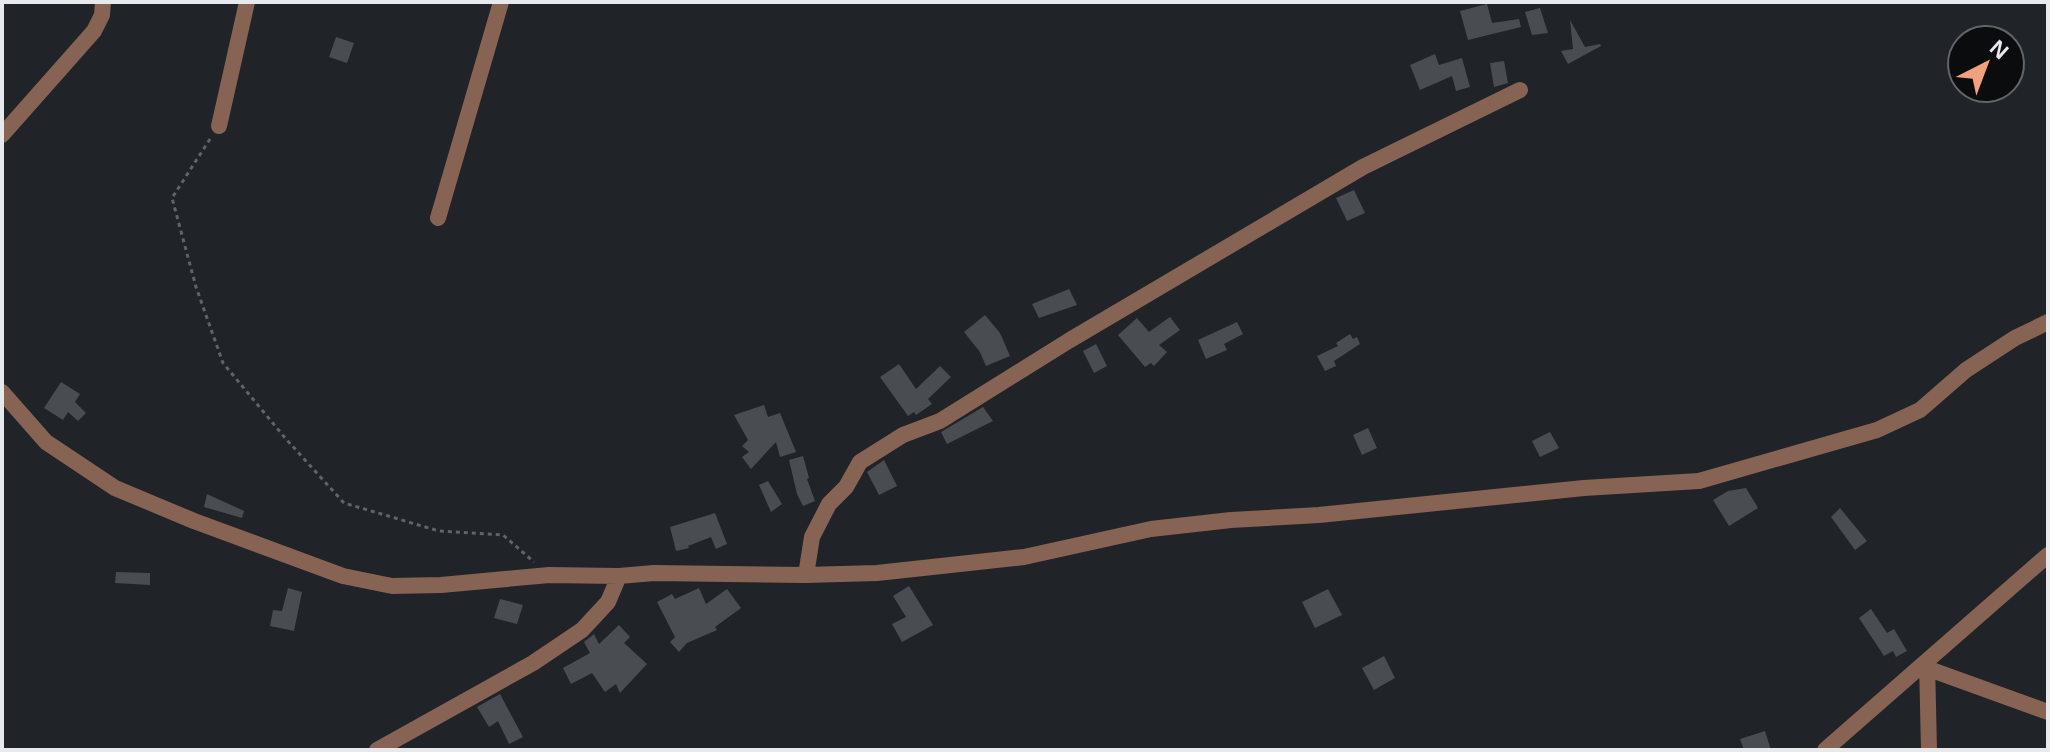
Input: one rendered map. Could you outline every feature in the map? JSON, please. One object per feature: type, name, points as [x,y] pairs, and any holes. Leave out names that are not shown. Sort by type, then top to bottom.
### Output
[{"type":"street","points":[[2,135],[94,31],[102,15],[103,2]]},
{"type":"street","points":[[219,126],[247,2]]},
{"type":"street","points":[[438,218],[501,2]]},
{"type":"street","points":[[806,575],[812,537],[829,504],[846,487],[860,462],[903,435],[940,421],[1070,340],[1363,167],[1520,90]]},
{"type":"street","points":[[2,392],[46,442],[115,488],[343,576],[392,586],[441,585],[549,575],[877,573],[1024,557],[1151,529],[1231,520],[1334,514],[1584,488],[1699,481],[1877,430],[1920,410],[1966,370],[2015,338],[2048,322]]},
{"type":"street","points":[[1825,750],[1928,666],[2048,555]]},
{"type":"street","points":[[377,750],[533,663],[582,630],[608,602],[619,576]]},
{"type":"street","points":[[1928,666],[2048,712]]},
{"type":"street","points":[[1928,666],[1929,750]]},
{"type":"path","points":[[219,126],[172,198],[196,287],[223,363],[344,503],[439,531],[503,535],[549,575]]},
{"type":"building","points":[[1487,4],[1492,23],[1519,19],[1521,27],[1468,40],[1460,11]]},
{"type":"building","points":[[1540,8],[1548,33],[1532,35],[1525,12]]},
{"type":"building","points":[[1570,20],[1585,47],[1601,46],[1568,64],[1561,51],[1573,49]]},
{"type":"building","points":[[336,37],[354,43],[347,63],[329,57]]},
{"type":"building","points":[[1435,54],[1439,65],[1462,58],[1470,87],[1456,91],[1452,76],[1420,90],[1410,65]]},
{"type":"building","points":[[1504,61],[1508,83],[1494,87],[1490,63]]},
{"type":"building","points":[[1354,190],[1365,213],[1347,221],[1336,198]]},
{"type":"building","points":[[1069,289],[1077,305],[1039,318],[1032,304]]},
{"type":"building","points":[[985,315],[1000,333],[1010,356],[986,366],[980,352],[964,332]]},
{"type":"building","points":[[1170,317],[1180,330],[1159,345],[1167,352],[1154,366],[1151,363],[1145,367],[1118,335],[1137,318],[1149,332]]},
{"type":"building","points":[[1237,322],[1243,334],[1224,344],[1227,350],[1206,359],[1198,340]]},
{"type":"building","points":[[1350,334],[1353,339],[1357,337],[1360,344],[1334,361],[1336,366],[1325,371],[1317,356],[1338,346],[1336,343]]},
{"type":"building","points":[[1096,344],[1107,366],[1094,373],[1083,351]]},
{"type":"building","points":[[899,364],[916,389],[940,366],[951,377],[928,399],[932,404],[916,415],[914,412],[908,416],[880,377]]},
{"type":"building","points":[[61,382],[80,394],[75,402],[86,413],[78,421],[68,412],[63,420],[44,408]]},
{"type":"building","points":[[764,405],[768,417],[780,413],[796,452],[780,457],[776,442],[751,469],[742,457],[749,452],[742,446],[748,440],[734,415]]},
{"type":"building","points":[[983,407],[993,421],[947,444],[941,432]]},
{"type":"building","points":[[1368,428],[1377,448],[1362,455],[1353,435]]},
{"type":"building","points":[[1550,432],[1559,448],[1540,457],[1532,441]]},
{"type":"building","points":[[803,456],[815,501],[803,506],[789,460]]},
{"type":"building","points":[[884,460],[897,486],[879,495],[867,472]]},
{"type":"building","points":[[768,481],[782,504],[771,512],[759,485]]},
{"type":"building","points":[[1746,488],[1758,508],[1729,526],[1713,500],[1728,491]]},
{"type":"building","points":[[207,494],[244,511],[242,518],[204,507]]},
{"type":"building","points":[[1840,508],[1867,541],[1855,550],[1831,517]]},
{"type":"building","points":[[715,513],[727,544],[716,549],[711,537],[676,551],[670,527]]},
{"type":"building","points":[[116,572],[150,573],[150,585],[115,583]]},
{"type":"building","points":[[909,586],[933,625],[902,642],[892,624],[906,617],[893,596]]},
{"type":"building","points":[[288,588],[302,592],[294,631],[270,626],[273,610],[282,611]]},
{"type":"building","points":[[699,588],[706,604],[727,589],[741,608],[715,627],[717,630],[687,643],[679,652],[670,642],[675,637],[657,602],[672,594],[675,599]]},
{"type":"building","points":[[1328,589],[1342,615],[1315,628],[1302,602]]},
{"type":"building","points":[[500,599],[523,605],[517,624],[494,618]]},
{"type":"building","points":[[1871,609],[1887,633],[1894,629],[1907,651],[1896,657],[1893,651],[1884,656],[1859,618]]},
{"type":"building","points":[[619,625],[630,637],[624,643],[647,664],[620,693],[616,684],[605,692],[592,673],[571,684],[563,668],[590,653],[584,642],[594,634],[599,644]]},
{"type":"building","points":[[1384,656],[1395,678],[1374,690],[1362,668]]},
{"type":"building","points":[[500,694],[523,737],[509,744],[498,721],[489,727],[477,707]]},
{"type":"building","points":[[1765,731],[1771,750],[1744,750],[1740,739]]}]
